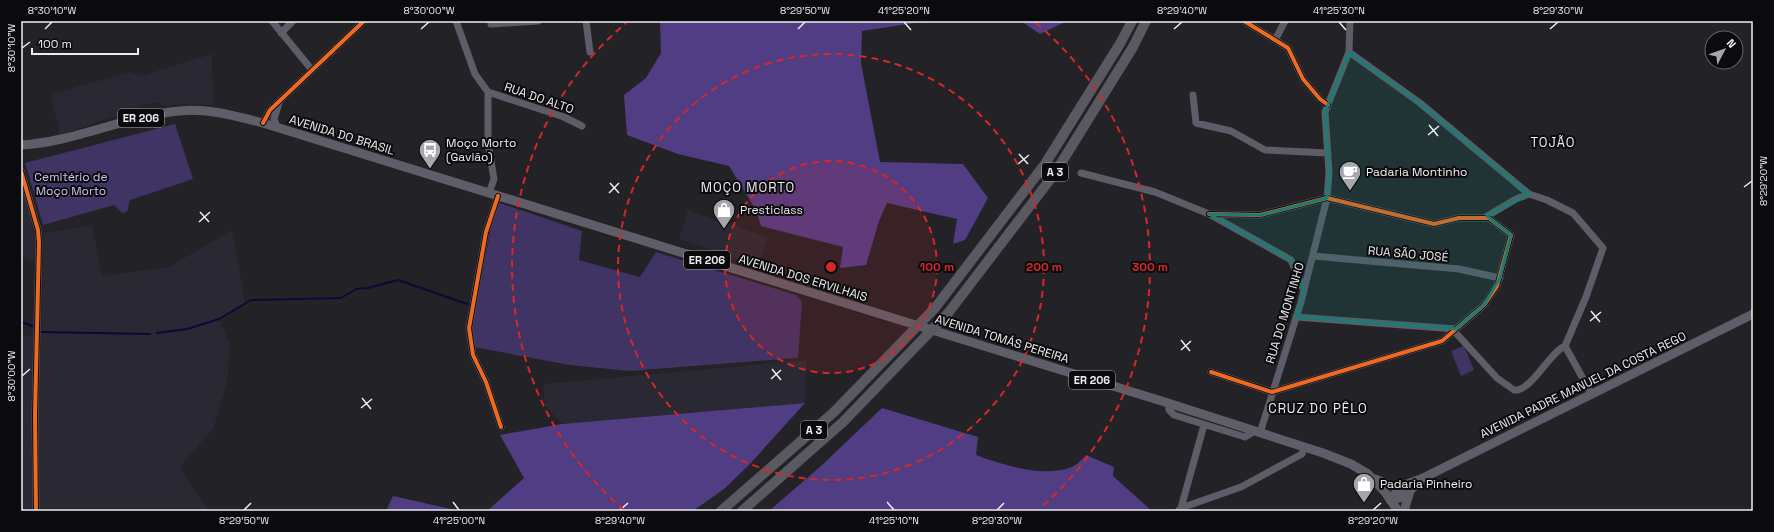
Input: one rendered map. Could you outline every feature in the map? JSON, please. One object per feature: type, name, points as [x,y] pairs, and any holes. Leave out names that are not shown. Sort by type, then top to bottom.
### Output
[{"type":"highway","name":"A 3","points":[[721,511],[834,412],[902,344],[935,308],[1045,164],[1121,42],[1132,21]]},
{"type":"highway","name":"A 3","points":[[742,511],[844,422],[949,312],[1055,173],[1133,48],[1146,21]]},
{"type":"main road","name":"AVENIDA DO BRASIL","points":[[21,145],[40,144],[61,140],[147,116],[179,110],[211,111],[263,123],[494,195]]},
{"type":"main road","name":"AVENIDA DOS ERVILHAIS","points":[[494,195],[925,328]]},
{"type":"main road","name":"AVENIDA PADRE MANUEL DA COSTA REGO","points":[[1390,500],[1423,478],[1753,314]]},
{"type":"main road","name":"AVENIDA TOMÁS PEREIRA","points":[[925,328],[1168,403],[1304,447],[1351,464],[1368,474],[1398,511]]},
{"type":"main road","name":"AVENIDA PADRE MANUEL DA COSTA REGO","points":[[1368,474],[1381,483],[1406,488]]},
{"type":"main road","points":[[1404,511],[1406,488]]},
{"type":"street","points":[[272,21],[312,70]]},
{"type":"street","points":[[281,33],[293,21]]},
{"type":"street","points":[[263,123],[270,110],[364,21]]},
{"type":"street","points":[[456,21],[475,74],[488,92],[488,143],[494,179],[494,195],[469,328],[473,355],[486,382],[501,427]]},
{"type":"street","points":[[491,21],[491,24],[538,21]]},
{"type":"street","points":[[586,21],[590,52]]},
{"type":"street","points":[[1244,21],[1288,48],[1303,79],[1320,99],[1328,105]]},
{"type":"street","points":[[1275,40],[1285,21]]},
{"type":"street","name":"RUA DO MONTINHO","points":[[1257,432],[1272,392],[1304,291],[1327,198],[1329,173],[1325,112],[1349,52],[1350,21]]},
{"type":"street","points":[[1296,317],[1455,330],[1498,378],[1514,390],[1523,389],[1557,352],[1565,346],[1586,297],[1603,248],[1573,213],[1547,200],[1529,194],[1420,103],[1349,52]]},
{"type":"street","name":"RUA DO ALTO","points":[[488,92],[564,117],[582,126]]},
{"type":"street","points":[[1193,95],[1196,123],[1231,131],[1265,150],[1328,153]]},
{"type":"street","points":[[277,128],[274,119],[279,103]]},
{"type":"street","points":[[21,171],[38,230],[39,242],[35,415],[36,511]]},
{"type":"street","points":[[1081,172],[1155,192],[1209,214],[1291,260],[1304,291]]},
{"type":"street","points":[[1484,218],[1516,199],[1529,194]]},
{"type":"street","points":[[1209,214],[1260,215],[1327,198],[1434,224],[1459,218],[1489,218],[1511,235],[1497,286],[1484,305],[1442,341],[1272,392],[1212,372]]},
{"type":"street","name":"RUA SÃO JOSÉ","points":[[1313,256],[1459,269],[1500,278]]},
{"type":"street","points":[[1565,346],[1592,395]]},
{"type":"street","points":[[1168,403],[1169,410],[1174,415],[1204,425],[1245,437],[1257,432]]},
{"type":"street","points":[[1179,510],[1204,425]]},
{"type":"street","points":[[1179,510],[1241,487],[1302,454],[1304,447]]},
{"type":"highlighted area","points":[[1349,52],[1420,103],[1529,194],[1487,216],[1511,235],[1500,278],[1484,305],[1456,329],[1296,317],[1304,291],[1291,260],[1209,214],[1260,215],[1327,198],[1329,173],[1325,112]]},
{"type":"shaded area","points":[[660,21],[967,21],[915,23],[862,31],[861,63],[880,162],[963,164],[988,198],[965,240],[953,244],[957,219],[887,203],[879,221],[866,265],[840,268],[843,247],[761,226],[756,210],[729,166],[678,154],[627,135],[624,95],[646,78],[661,53]]},
{"type":"shaded area","points":[[1021,21],[1067,21],[1040,34]]},
{"type":"shaded area","points":[[212,54],[213,105],[181,104],[164,106],[157,102],[140,106],[137,111],[109,118],[60,135],[51,94],[130,72],[141,76]]},
{"type":"shaded area","points":[[21,186],[30,213],[36,247],[35,262],[21,257]]},
{"type":"shaded area","name":"Presticlass","points":[[688,210],[768,237],[758,266],[679,239]]},
{"type":"shaded area","points":[[92,225],[102,276],[169,267],[232,230],[245,302],[219,319],[230,344],[227,383],[213,429],[180,466],[186,478],[210,511],[21,511],[21,333],[41,340],[44,233]]},
{"type":"shaded area","points":[[807,360],[805,403],[562,424],[545,405],[543,384]]},
{"type":"shaded area","points":[[805,403],[749,465],[724,489],[693,511],[487,511],[524,478],[500,435],[562,424]]},
{"type":"shaded area","points":[[882,408],[978,437],[976,455],[998,463],[1023,469],[1036,471],[1061,470],[1074,466],[1086,455],[1114,467],[1113,476],[1152,511],[769,511],[821,466]]},
{"type":"shaded area","points":[[393,496],[460,511],[386,511]]},
{"type":"green space","name":"Cemitério de Moço Morto","points":[[175,124],[193,179],[130,200],[127,212],[122,213],[114,205],[43,225],[25,163]]},
{"type":"green space","points":[[500,203],[582,231],[579,260],[640,277],[656,252],[796,295],[802,302],[798,358],[629,371],[570,365],[474,347],[471,330],[496,206]]},
{"type":"green space","points":[[1464,346],[1474,370],[1461,376],[1451,351]]},
{"type":"waterway","points":[[157,333],[187,329],[219,319],[251,300],[341,298],[356,289],[368,288],[398,280],[470,305]]},
{"type":"waterway","points":[[21,322],[33,326]]},
{"type":"waterway","points":[[42,332],[150,334]]},
{"type":"cycle path","points":[[263,123],[270,110],[364,21]]},
{"type":"cycle path","points":[[1244,21],[1288,48],[1303,79],[1320,99],[1328,105]]},
{"type":"cycle path","points":[[21,171],[38,230],[39,242],[35,415],[36,511]]},
{"type":"cycle path","points":[[498,196],[486,232],[469,328],[473,355],[486,382],[501,427]]},
{"type":"cycle path","points":[[1209,214],[1260,215],[1327,198],[1434,224],[1459,218],[1489,218],[1511,235],[1497,286],[1484,305],[1442,341],[1272,392],[1211,372]]},
{"type":"place","name":"Moço Morto (Gavião)","points":[[430,170]]},
{"type":"place","name":"Padaria Montinho","points":[[1350,192]]},
{"type":"place","name":"Presticlass","points":[[724,230]]},
{"type":"place","name":"Padaria Pinheiro","points":[[1364,504]]},
{"type":"district","name":"TOJÃO","points":[[1553,142]]},
{"type":"district","name":"MOÇO MORTO","points":[[748,187]]},
{"type":"district","name":"CRUZ DO PÊLO","points":[[1318,408]]}]
